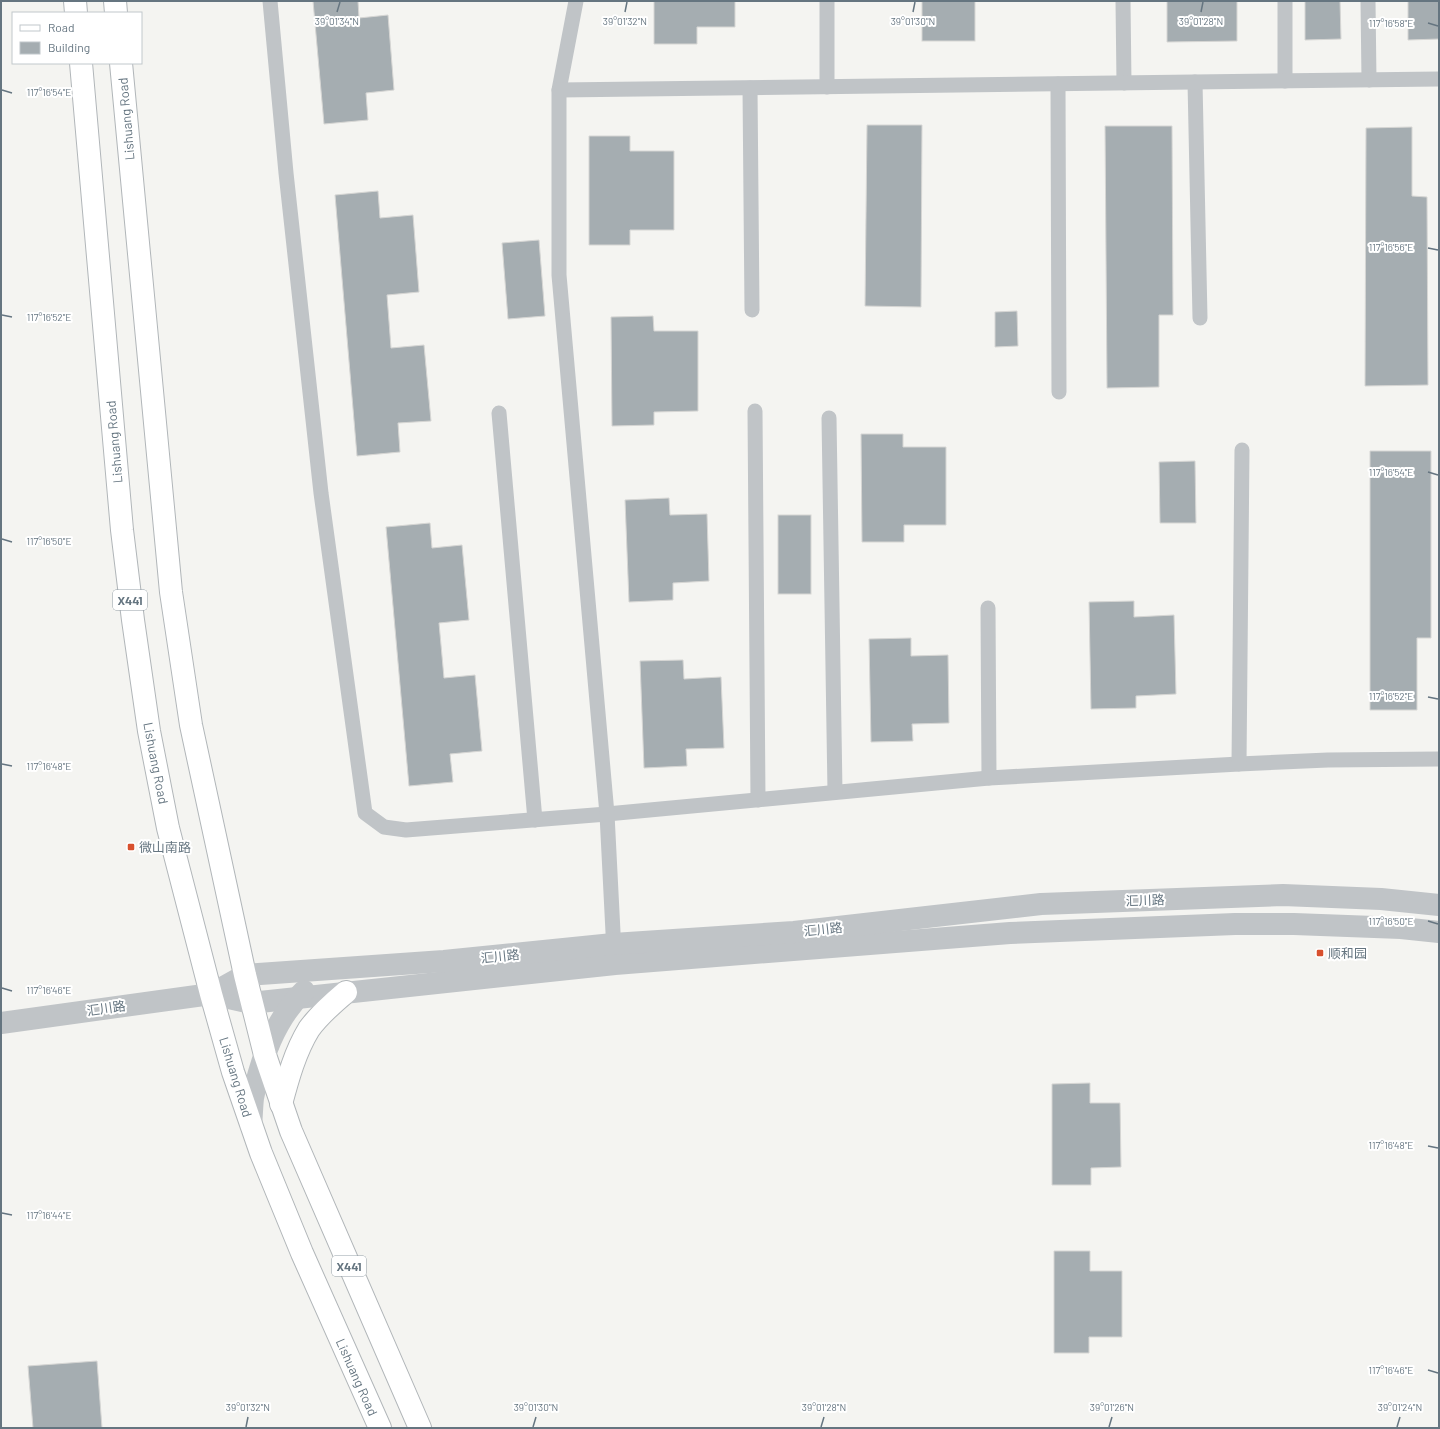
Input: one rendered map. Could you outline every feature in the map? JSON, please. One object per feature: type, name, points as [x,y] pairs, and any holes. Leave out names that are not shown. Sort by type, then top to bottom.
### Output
[{"type":"main road","points":[[75,1],[76,12]]},
{"type":"main road","points":[[115,1],[116,12]]},
{"type":"main road","name":"Lishuang Road","points":[[81,64],[122,530],[149,731],[168,828],[211,994],[233,1072],[251,1125],[302,1253],[380,1428]]},
{"type":"main road","name":"Lishuang Road","points":[[121,64],[171,592],[192,725],[251,1003],[265,1055],[291,1131],[420,1428]]},
{"type":"main road","points":[[281,1104],[298,1050],[310,1029],[329,1007],[346,992]]},
{"type":"street","name":"汇川路","points":[[1,1023],[211,994],[251,1003],[297,998],[614,954],[1041,904],[1283,895],[1381,899],[1439,905]]},
{"type":"street","name":"汇川路","points":[[211,994],[245,975],[444,961],[614,954],[1010,933],[1235,924],[1294,924],[1401,928],[1439,932]]},
{"type":"street","points":[[251,1125],[253,1099],[265,1055],[279,1025],[297,998],[309,987],[341,969]]},
{"type":"lane","points":[[270,1],[286,173],[321,493],[365,813],[384,827],[406,830],[535,820],[989,778],[1328,760],[1439,759]]},
{"type":"lane","points":[[576,1],[558,90],[559,275],[607,814],[614,954]]},
{"type":"lane","points":[[827,1],[827,87]]},
{"type":"lane","points":[[1124,1],[1124,83]]},
{"type":"lane","points":[[1284,1],[1285,81]]},
{"type":"lane","points":[[1368,1],[1369,80]]},
{"type":"lane","points":[[558,90],[1439,80]]},
{"type":"lane","points":[[1195,82],[1200,318]]},
{"type":"lane","points":[[1058,84],[1059,392]]},
{"type":"lane","points":[[750,88],[752,310]]},
{"type":"lane","points":[[755,411],[758,800]]},
{"type":"lane","points":[[498,413],[535,820]]},
{"type":"lane","points":[[829,418],[835,792]]},
{"type":"lane","points":[[1239,764],[1242,450]]},
{"type":"lane","points":[[988,608],[989,778]]},
{"type":"building","points":[[313,1],[358,1],[359,18],[388,15],[394,90],[366,93],[368,120],[324,124]]},
{"type":"building","points":[[654,1],[735,1],[735,27],[697,27],[697,44],[654,44]]},
{"type":"building","points":[[922,1],[975,1],[975,41],[922,41]]},
{"type":"building","points":[[1167,1],[1237,1],[1237,41],[1167,42]]},
{"type":"building","points":[[1305,1],[1340,1],[1341,39],[1305,40]]},
{"type":"building","points":[[1408,1],[1439,1],[1439,39],[1408,40]]},
{"type":"building","points":[[867,125],[922,125],[921,307],[865,306]]},
{"type":"building","points":[[1105,126],[1172,126],[1173,315],[1159,315],[1159,387],[1107,388]]},
{"type":"building","points":[[1412,127],[1412,196],[1427,197],[1428,385],[1365,386],[1366,128]]},
{"type":"building","points":[[589,136],[630,136],[630,151],[674,151],[674,230],[630,230],[630,245],[589,245]]},
{"type":"building","points":[[378,191],[380,218],[413,215],[419,292],[387,295],[391,348],[424,345],[431,421],[398,423],[400,452],[357,456],[335,195]]},
{"type":"building","points":[[539,240],[545,316],[508,319],[502,243]]},
{"type":"building","points":[[1017,311],[1018,346],[995,347],[995,312]]},
{"type":"building","points":[[653,316],[654,331],[698,331],[698,411],[654,412],[654,425],[612,426],[611,317]]},
{"type":"building","points":[[861,434],[903,434],[903,447],[946,447],[946,525],[904,525],[904,542],[862,542]]},
{"type":"building","points":[[1370,451],[1431,451],[1431,638],[1417,638],[1417,710],[1370,710]]},
{"type":"building","points":[[1195,461],[1196,523],[1160,523],[1159,462]]},
{"type":"building","points":[[669,498],[670,515],[707,514],[709,581],[673,583],[673,600],[629,602],[625,500]]},
{"type":"building","points":[[778,515],[811,515],[811,594],[778,594]]},
{"type":"building","points":[[430,523],[432,548],[462,545],[469,620],[439,623],[444,678],[475,675],[482,751],[450,754],[453,782],[409,786],[386,527]]},
{"type":"building","points":[[1134,601],[1134,617],[1174,615],[1176,694],[1136,696],[1136,708],[1091,709],[1089,602]]},
{"type":"building","points":[[911,638],[911,656],[948,655],[949,723],[912,724],[913,741],[871,742],[869,639]]},
{"type":"building","points":[[683,660],[684,679],[721,677],[724,748],[686,749],[687,766],[644,768],[640,661]]},
{"type":"building","points":[[1090,1083],[1090,1103],[1120,1103],[1121,1167],[1091,1168],[1091,1185],[1052,1185],[1052,1084]]},
{"type":"building","points":[[1054,1251],[1090,1251],[1090,1271],[1122,1271],[1122,1337],[1089,1337],[1089,1353],[1054,1353]]},
{"type":"building","points":[[97,1361],[102,1428],[33,1428],[28,1366]]},
{"type":"place","name":"微山南路","points":[[131,847]]},
{"type":"place","name":"顺和园","points":[[1320,953]]}]
